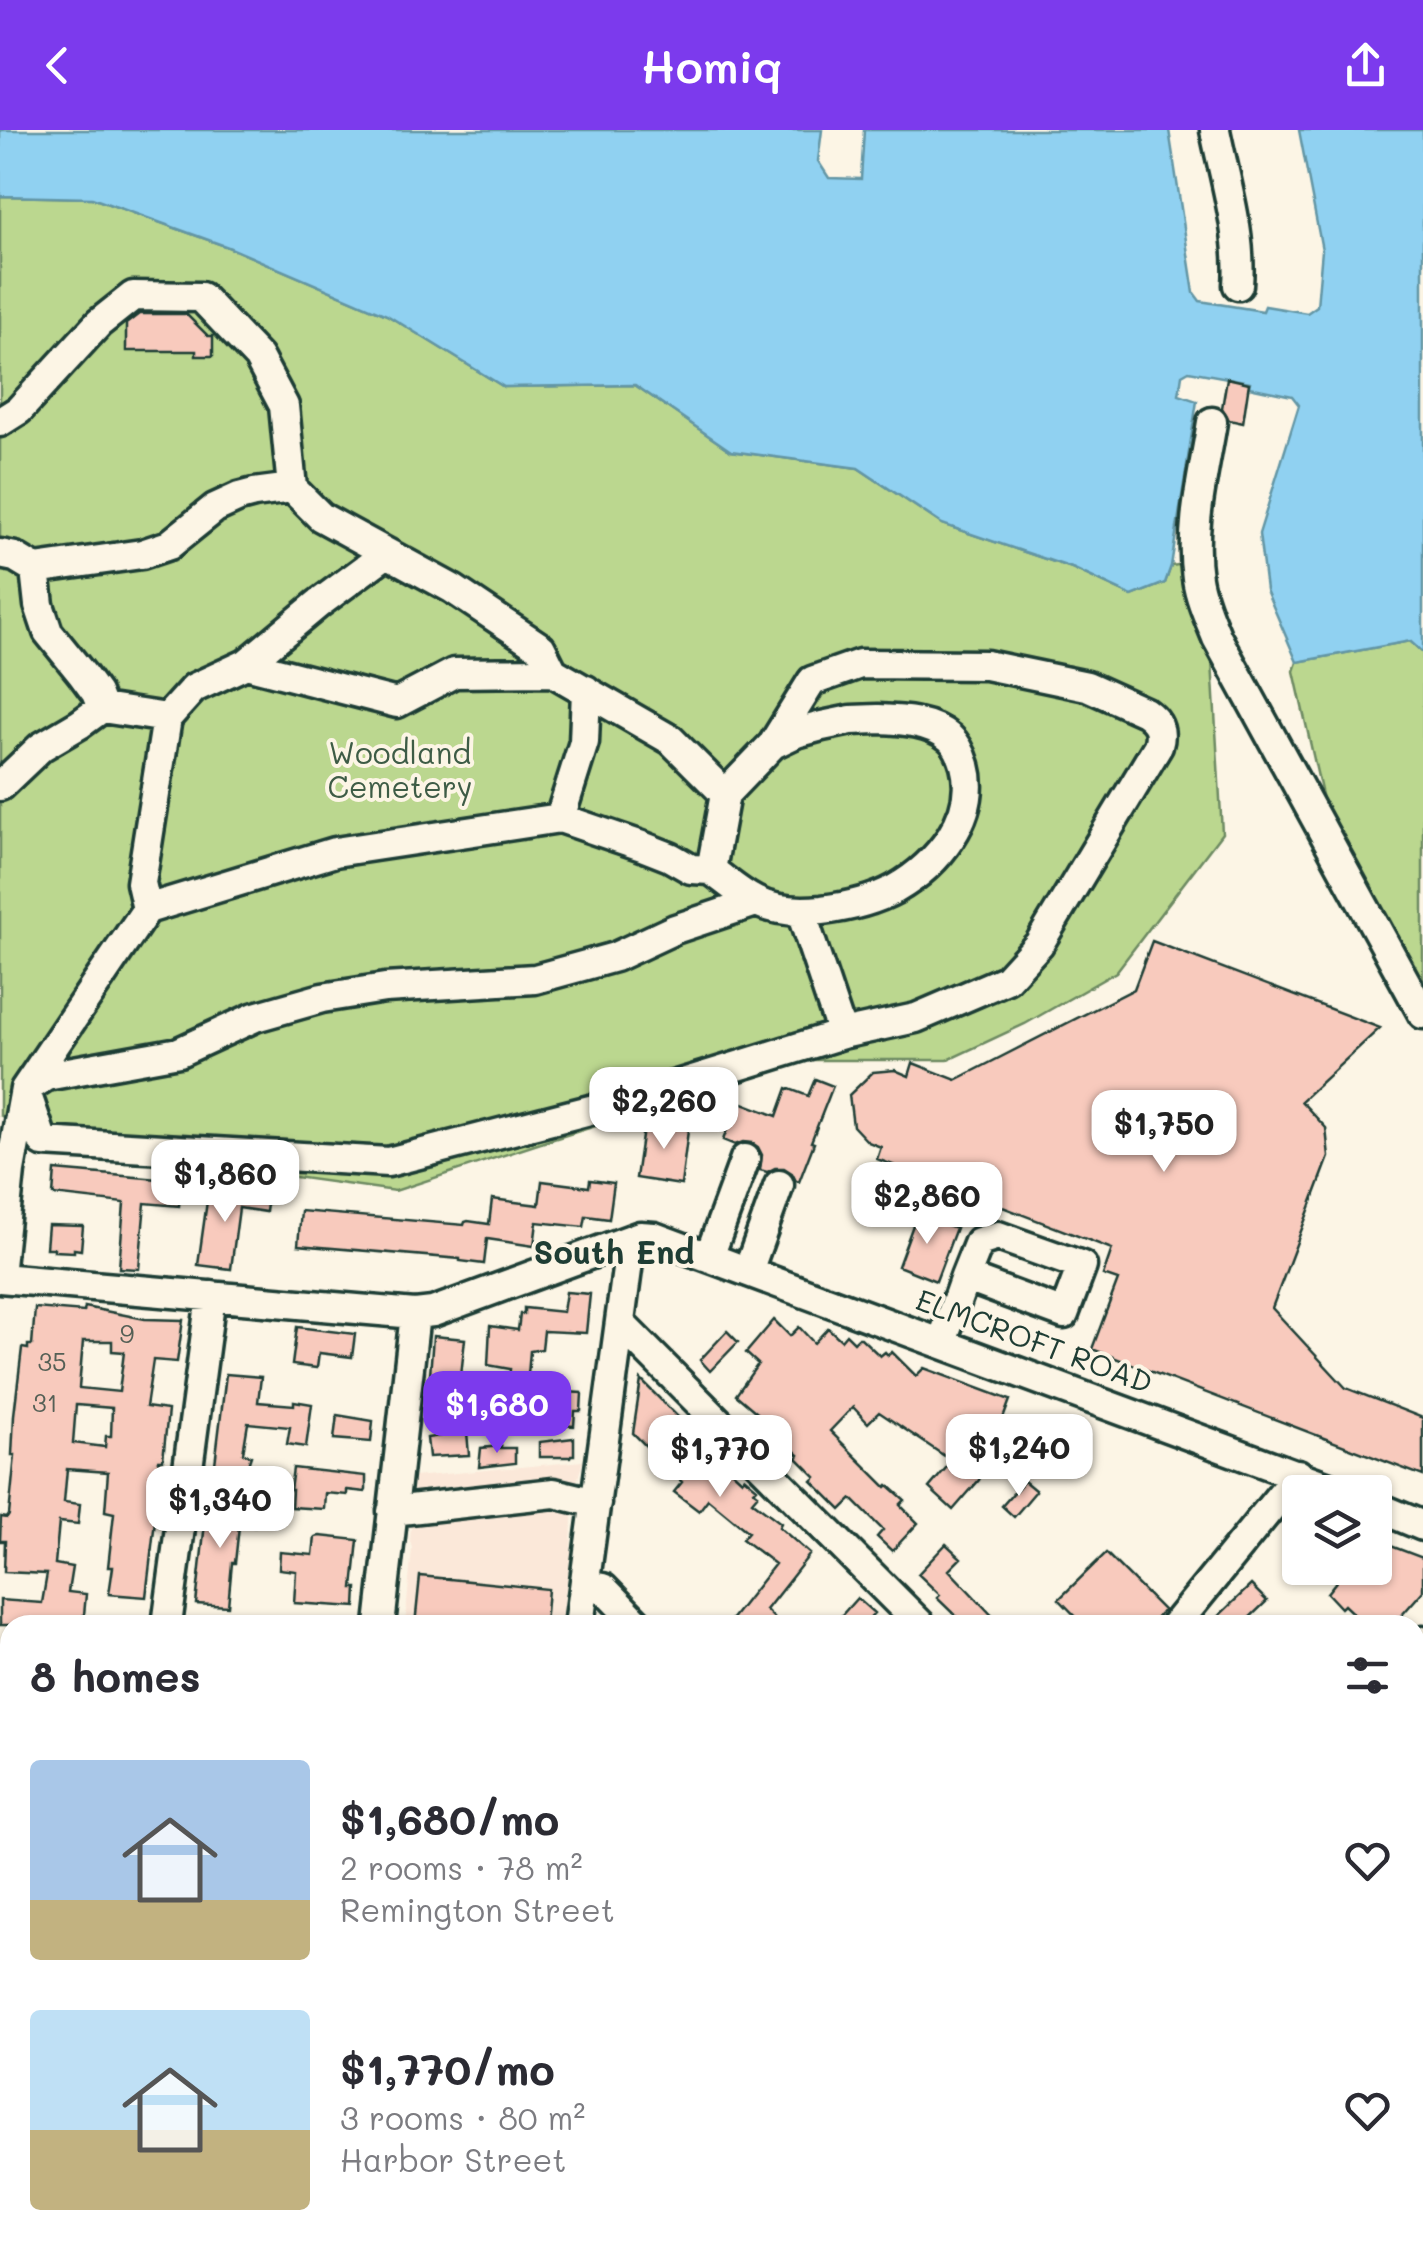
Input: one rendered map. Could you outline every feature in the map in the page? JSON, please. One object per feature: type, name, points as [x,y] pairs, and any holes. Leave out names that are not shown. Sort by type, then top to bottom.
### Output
[{"type":"street","points":[[1216,130],[1240,268],[1238,285]]},
{"type":"street","points":[[0,422],[19,410],[99,324],[133,296],[200,297],[258,357],[284,406],[292,488],[321,517],[454,589],[541,648],[553,672]]},
{"type":"street","points":[[1212,422],[1195,532],[1197,582],[1205,609],[1217,638],[1423,1014]]},
{"type":"street","points":[[0,554],[36,569],[142,554],[168,545],[215,508],[254,493],[292,488]]},
{"type":"street","points":[[147,909],[141,883],[166,718],[194,688],[246,664],[387,553]]},
{"type":"street","points":[[36,569],[39,604],[48,632],[89,683],[102,708]]},
{"type":"street","points":[[246,664],[397,703],[454,673],[553,672],[671,740],[726,794]]},
{"type":"street","points":[[25,1090],[42,1142],[388,1162],[625,1101],[842,1034],[916,1018],[1007,978],[1039,944],[1161,736],[1153,718],[1145,712],[1087,686],[986,665],[860,664],[812,681],[773,744],[726,794],[711,870]]},
{"type":"street","points":[[560,818],[584,742],[586,690]]},
{"type":"street","points":[[0,786],[42,747],[102,708],[166,718]]},
{"type":"street","points":[[0,1266],[6,1176],[25,1090],[147,909],[335,852],[560,818],[642,846],[691,869],[711,870],[756,902],[801,912],[837,908],[871,900],[917,874],[939,853],[964,813],[968,774],[962,754],[952,739],[911,720],[851,720],[796,733],[773,744]]},
{"type":"street","points":[[25,1090],[46,1076],[179,1052],[254,1017],[322,998],[385,988],[535,979],[615,957],[674,929],[756,902]]},
{"type":"street","points":[[801,912],[842,1034]]},
{"type":"street","points":[[709,1256],[745,1159]]},
{"type":"street","points":[[748,1271],[778,1185]]},
{"type":"street","name":"ELMCROFT ROAD","points":[[0,1278],[415,1314],[433,1312],[631,1240],[654,1236],[1298,1474]]},
{"type":"street","points":[[581,1615],[631,1240]]},
{"type":"street","points":[[942,1342],[965,1277]]},
{"type":"street","points":[[169,1615],[211,1296]]},
{"type":"street","points":[[381,1615],[415,1314]]},
{"type":"street","points":[[620,1323],[911,1615]]},
{"type":"street","points":[[1184,1615],[1298,1474]]},
{"type":"street","points":[[392,1512],[554,1493],[596,1503]]},
{"type":"street","points":[[1392,1513],[1423,1526]]},
{"type":"street","points":[[585,1586],[602,1588],[629,1615]]},
{"type":"shaded area","points":[[583,1461],[576,1484],[562,1615],[406,1615],[414,1477]]},
{"type":"green space","name":"Woodland Cemetery","points":[[0,196],[92,198],[228,247],[387,315],[504,387],[635,385],[731,451],[858,468],[942,524],[1072,568],[1132,596],[1165,583],[1171,566],[1186,564],[1210,627],[1222,833],[1116,972],[1025,1024],[948,1060],[810,1060],[395,1191],[43,1142],[0,1115]]},
{"type":"green space","points":[[1410,641],[1423,653],[1423,1009],[1332,839],[1294,671],[1297,662]]},
{"type":"water","points":[[0,130],[822,130],[818,161],[829,178],[861,179],[864,130],[1169,130],[1194,293],[1200,301],[1307,313],[1317,306],[1322,250],[1299,130],[1423,130],[1423,653],[1410,641],[1297,662],[1266,590],[1259,534],[1299,405],[1292,396],[1249,387],[1250,382],[1189,371],[1182,375],[1179,395],[1197,401],[1171,566],[1165,583],[1132,596],[1072,568],[942,524],[858,468],[731,451],[635,385],[504,387],[387,315],[228,247],[92,198],[0,196]]},
{"type":"building","points":[[139,314],[186,314],[208,336],[213,336],[213,356],[196,356],[196,351],[126,351],[126,324]]},
{"type":"building","points":[[1227,378],[1249,383],[1243,423],[1229,420],[1222,408]]},
{"type":"building","points":[[1152,941],[1380,1028],[1301,1101],[1326,1128],[1329,1157],[1272,1308],[1346,1388],[1423,1418],[1423,1476],[1092,1349],[1118,1280],[1103,1275],[1112,1249],[877,1159],[881,1147],[868,1142],[853,1126],[849,1095],[873,1072],[895,1070],[909,1076],[913,1063],[956,1080],[1134,989]]},
{"type":"building","points":[[815,1079],[833,1086],[799,1182],[784,1168],[760,1170],[762,1155],[752,1143],[735,1145],[723,1140],[738,1101],[777,1116],[787,1088],[808,1096]]},
{"type":"building","points":[[690,1115],[681,1185],[636,1178],[643,1129]]},
{"type":"building","points":[[55,1170],[181,1181],[179,1206],[145,1203],[139,1269],[119,1268],[124,1203],[53,1195]]},
{"type":"building","points":[[590,1180],[614,1183],[609,1219],[586,1216],[584,1227],[537,1222],[534,1246],[487,1239],[484,1264],[298,1245],[301,1211],[489,1224],[492,1199],[539,1205],[542,1181],[589,1187]]},
{"type":"building","points":[[209,1187],[268,1196],[266,1212],[239,1208],[231,1269],[198,1265]]},
{"type":"building","points":[[917,1214],[956,1228],[936,1281],[898,1266]]},
{"type":"building","points":[[48,1225],[83,1226],[81,1250],[46,1248]]},
{"type":"building","points":[[566,1292],[590,1294],[586,1333],[544,1331],[542,1349],[530,1351],[530,1401],[506,1402],[510,1369],[488,1365],[490,1326],[518,1330],[524,1308],[563,1312]]},
{"type":"building","points":[[85,1307],[145,1319],[183,1320],[177,1362],[153,1360],[146,1407],[168,1410],[163,1460],[159,1460],[146,1597],[109,1594],[114,1513],[105,1511],[108,1472],[67,1469],[64,1502],[80,1504],[78,1524],[59,1522],[55,1564],[72,1567],[68,1592],[86,1594],[84,1615],[0,1615],[0,1600],[42,1603],[47,1574],[4,1572],[5,1541],[0,1541],[1,1517],[9,1515],[22,1348],[32,1345],[35,1308],[84,1312]],"holes":[[[83,1341],[112,1341],[112,1351],[124,1352],[119,1392],[79,1388]],[[76,1405],[112,1408],[111,1436],[106,1436],[105,1447],[73,1443]]]},
{"type":"building","points":[[774,1320],[790,1336],[799,1327],[814,1343],[828,1328],[841,1340],[846,1334],[854,1342],[861,1338],[880,1356],[892,1352],[916,1376],[924,1368],[1010,1400],[998,1432],[1006,1435],[1000,1451],[992,1447],[979,1480],[953,1510],[929,1488],[952,1461],[879,1412],[868,1423],[853,1407],[830,1431],[886,1487],[905,1500],[900,1505],[918,1523],[892,1551],[877,1537],[883,1530],[852,1499],[841,1510],[812,1481],[816,1477],[797,1458],[799,1455],[736,1395],[758,1364],[746,1353]]},
{"type":"building","points":[[297,1327],[355,1334],[352,1357],[319,1353],[317,1368],[292,1365]]},
{"type":"building","points":[[727,1331],[738,1342],[710,1371],[700,1360]]},
{"type":"building","points":[[433,1336],[465,1339],[459,1394],[438,1392],[440,1376],[430,1375]]},
{"type":"building","points":[[226,1374],[261,1377],[258,1402],[312,1404],[306,1447],[287,1444],[290,1427],[248,1423],[243,1453],[251,1456],[246,1471],[215,1464]]},
{"type":"building","points":[[641,1380],[698,1441],[742,1480],[744,1477],[757,1488],[754,1491],[758,1494],[752,1501],[781,1523],[779,1527],[810,1554],[766,1610],[771,1615],[735,1615],[775,1564],[742,1539],[748,1532],[708,1499],[699,1511],[674,1492],[682,1482],[633,1433]]},
{"type":"building","points":[[546,1391],[582,1393],[581,1411],[575,1411],[574,1426],[544,1424]]},
{"type":"building","points":[[337,1415],[373,1421],[371,1442],[334,1439]]},
{"type":"building","points":[[1074,1423],[1088,1438],[1065,1462],[1050,1447]]},
{"type":"building","points":[[467,1432],[469,1455],[429,1457],[427,1438]]},
{"type":"building","points":[[574,1438],[574,1455],[539,1457],[539,1442]]},
{"type":"building","points":[[481,1448],[515,1448],[515,1463],[479,1467]]},
{"type":"building","points":[[293,1468],[366,1476],[366,1490],[347,1490],[347,1495],[325,1493],[324,1509],[291,1507]]},
{"type":"building","points":[[1024,1481],[1036,1491],[1014,1517],[1002,1506]]},
{"type":"building","points":[[204,1504],[255,1508],[254,1527],[239,1526],[228,1606],[196,1604]]},
{"type":"building","points":[[315,1537],[358,1540],[353,1588],[357,1588],[356,1607],[294,1603],[296,1571],[279,1569],[280,1552],[313,1555]]},
{"type":"building","points":[[946,1544],[961,1558],[949,1570],[992,1615],[955,1615],[918,1574]]},
{"type":"building","points":[[1392,1546],[1423,1558],[1423,1591],[1402,1615],[1354,1615],[1327,1593],[1333,1585],[1392,1585]]},
{"type":"building","points":[[1106,1553],[1163,1610],[1159,1615],[1074,1615],[1059,1599]]},
{"type":"building","points":[[420,1576],[548,1589],[546,1615],[416,1615]]},
{"type":"building","points":[[1251,1585],[1267,1601],[1252,1615],[1220,1615]]},
{"type":"building","points":[[857,1598],[874,1613],[872,1615],[842,1615]]},
{"type":"district","name":"South End","points":[[614,1253]]}]
